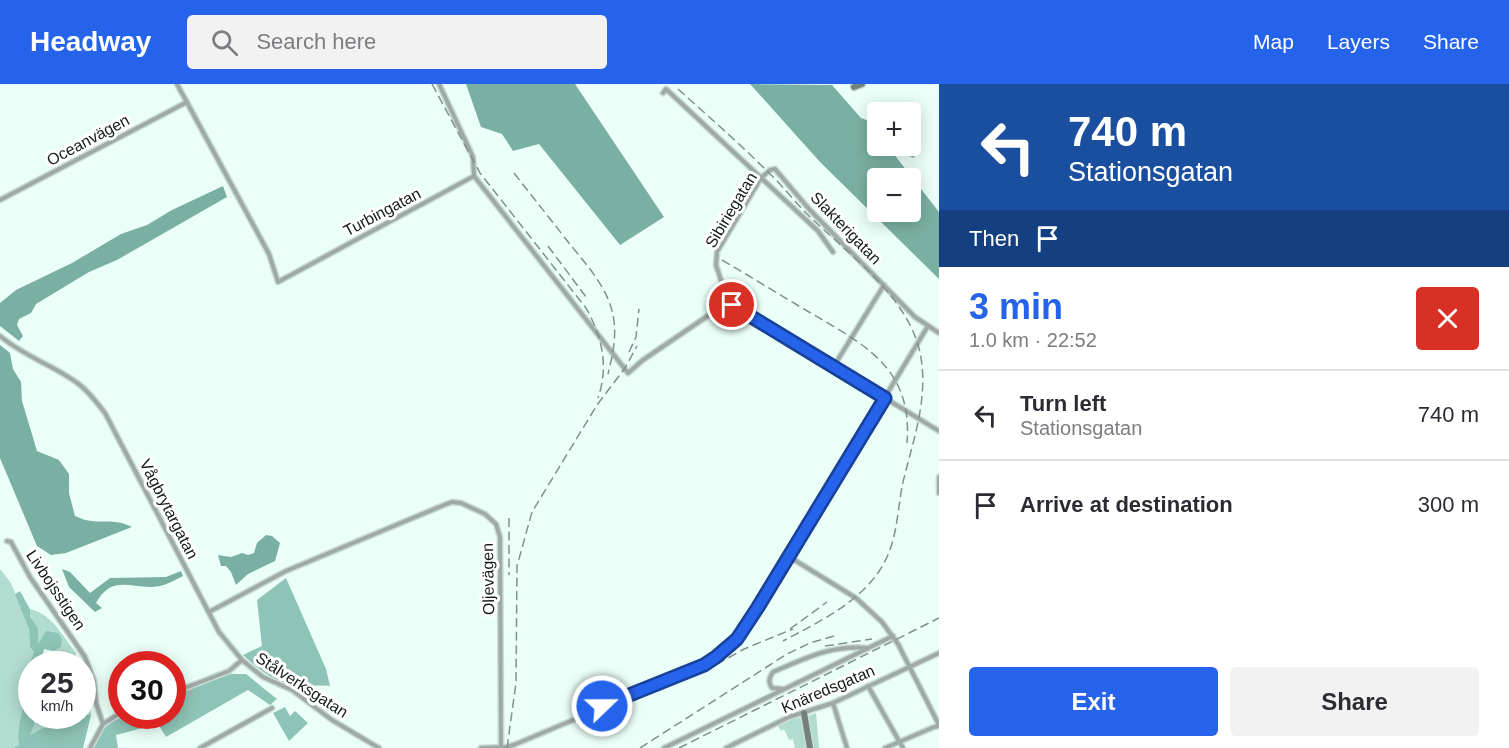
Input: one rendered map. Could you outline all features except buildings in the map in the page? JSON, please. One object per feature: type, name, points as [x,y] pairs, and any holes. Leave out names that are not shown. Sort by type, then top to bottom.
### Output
[{"type":"street","name":"Turbingatan","points":[[177,84],[269,254],[278,282],[474,176]]},
{"type":"street","points":[[439,84],[473,157],[474,176],[628,372],[728,302],[939,431]]},
{"type":"street","points":[[854,87],[862,84]]},
{"type":"street","points":[[664,89],[818,231],[833,252]]},
{"type":"street","name":"Oceanvägen","points":[[0,200],[187,102]]},
{"type":"street","name":"Sibiriegatan","points":[[728,302],[716,265],[717,252],[761,178],[770,170],[775,169]]},
{"type":"street","name":"Slakterigatan","points":[[775,169],[809,209],[884,284],[834,366]]},
{"type":"street","points":[[884,284],[906,308],[939,333]]},
{"type":"street","points":[[481,748],[516,744],[704,665],[732,645],[746,628],[928,326]]},
{"type":"street","name":"Vågbrytargatan","points":[[0,336],[33,360],[51,367],[77,383],[88,392],[105,413],[219,632],[242,660]]},
{"type":"street","points":[[939,477],[939,493]]},
{"type":"street","name":"Oljevägen","points":[[209,612],[295,567],[452,502],[461,503],[490,517],[498,527],[501,746]]},
{"type":"street","name":"Livbojsstigen","points":[[7,541],[11,542],[30,577],[81,648],[94,681],[96,703],[103,724]]},
{"type":"street","points":[[788,556],[856,598],[882,622],[893,636],[939,726],[885,748]]},
{"type":"street","points":[[664,748],[893,636]]},
{"type":"street","points":[[783,689],[772,688],[769,683],[773,672],[813,655],[847,646],[868,648]]},
{"type":"street","name":"Knäredsgatan","points":[[726,748],[789,717],[833,703],[939,653]]},
{"type":"street","points":[[186,688],[229,671],[242,660]]},
{"type":"street","name":"Stålverksgatan","points":[[242,660],[263,677],[292,690],[332,720],[379,748]]},
{"type":"street","points":[[868,686],[903,748]]},
{"type":"street","points":[[833,703],[848,748]]},
{"type":"street","points":[[200,748],[272,708]]},
{"type":"street","points":[[804,713],[810,748]]},
{"type":"street","points":[[90,748],[96,733],[108,721]]},
{"type":"shaded area","points":[[466,84],[575,84],[664,217],[620,245],[539,144],[513,151],[502,134],[481,127]]},
{"type":"shaded area","points":[[750,84],[832,85],[861,118],[867,120],[867,156],[895,156],[905,168],[867,168],[867,208],[820,162]]},
{"type":"shaded area","points":[[223,186],[227,197],[117,260],[89,272],[36,304],[31,313],[19,319],[17,325],[23,336],[19,341],[0,326],[0,303],[16,290],[72,263],[121,234],[147,225],[172,210]]},
{"type":"shaded area","points":[[921,189],[939,212],[939,279],[881,222],[921,222]]},
{"type":"shaded area","points":[[0,345],[10,353],[13,369],[21,382],[22,401],[37,451],[59,460],[69,474],[69,493],[75,516],[90,521],[117,522],[132,527],[66,553],[51,555],[37,546],[0,458]]},
{"type":"shaded area","points":[[266,535],[272,536],[280,543],[275,561],[248,574],[236,585],[231,572],[226,566],[221,566],[218,555],[231,557],[242,553],[248,555],[254,553],[257,543]]},
{"type":"shaded area","points":[[0,569],[11,583],[29,631],[30,647],[33,651],[18,651],[19,745],[13,748],[0,748]]},
{"type":"shaded area","points":[[62,569],[70,572],[90,593],[110,578],[166,577],[181,571],[183,576],[160,586],[117,585],[109,588],[96,603],[102,608],[95,612],[69,587]]},
{"type":"shaded area","points":[[286,578],[326,669],[330,686],[301,686],[284,683],[262,671],[243,655],[262,646],[257,600]]},
{"type":"shaded area","points":[[20,591],[30,609],[30,617],[38,628],[38,644],[46,631],[58,633],[62,639],[61,647],[54,651],[44,649],[44,651],[33,651],[30,647],[29,630],[15,594]]},
{"type":"shaded area","points":[[30,609],[45,616],[62,633],[75,651],[54,651],[61,647],[38,646]]},
{"type":"shaded area","points":[[229,674],[246,674],[277,699],[270,705],[248,690],[186,726],[186,690]]},
{"type":"shaded area","points":[[285,707],[290,716],[295,711],[308,723],[289,741],[273,713]]},
{"type":"shaded area","points":[[816,713],[819,748],[813,748],[808,720],[810,715]]},
{"type":"shaded area","points":[[795,718],[803,721],[808,748],[795,748],[793,739],[789,740],[784,729],[781,731],[778,726]]},
{"type":"shaded area","points":[[107,726],[108,729],[139,729],[116,735],[118,748],[92,748]]},
{"type":"shaded area","points":[[19,729],[33,729],[30,735],[41,729],[88,729],[83,748],[13,748],[19,745]]},
{"type":"shaded area","points":[[32,729],[41,729],[29,736]]},
{"type":"shaded area","points":[[161,729],[180,729],[166,737]]},
{"type":"railway","points":[[432,84],[480,173],[586,308],[592,319],[600,340],[603,363],[598,398]]},
{"type":"railway","points":[[678,89],[757,161],[808,215],[876,279],[905,316],[915,337],[921,358],[923,374],[921,405],[903,482],[895,533],[886,559],[876,575],[850,602],[783,641]]},
{"type":"railway","points":[[514,173],[587,265],[606,294],[615,330],[608,374]]},
{"type":"railway","points":[[548,246],[586,297]]},
{"type":"railway","points":[[722,260],[849,336],[881,362],[893,377],[902,396],[907,417],[907,443]]},
{"type":"railway","points":[[629,352],[636,337],[639,309]]},
{"type":"railway","points":[[507,748],[516,683],[517,566],[532,512],[597,405],[625,368],[637,346]]},
{"type":"railway","points":[[509,518],[509,575]]},
{"type":"railway","points":[[790,629],[827,602]]},
{"type":"railway","points":[[679,748],[939,618]]},
{"type":"railway","points":[[705,671],[744,649],[793,629]]},
{"type":"railway","points":[[640,748],[787,654],[810,643],[834,636]]},
{"type":"railway","points":[[825,646],[872,639]]},
{"type":"route","points":[[602,706],[704,665],[727,650],[746,628],[885,398],[732,305]]}]
